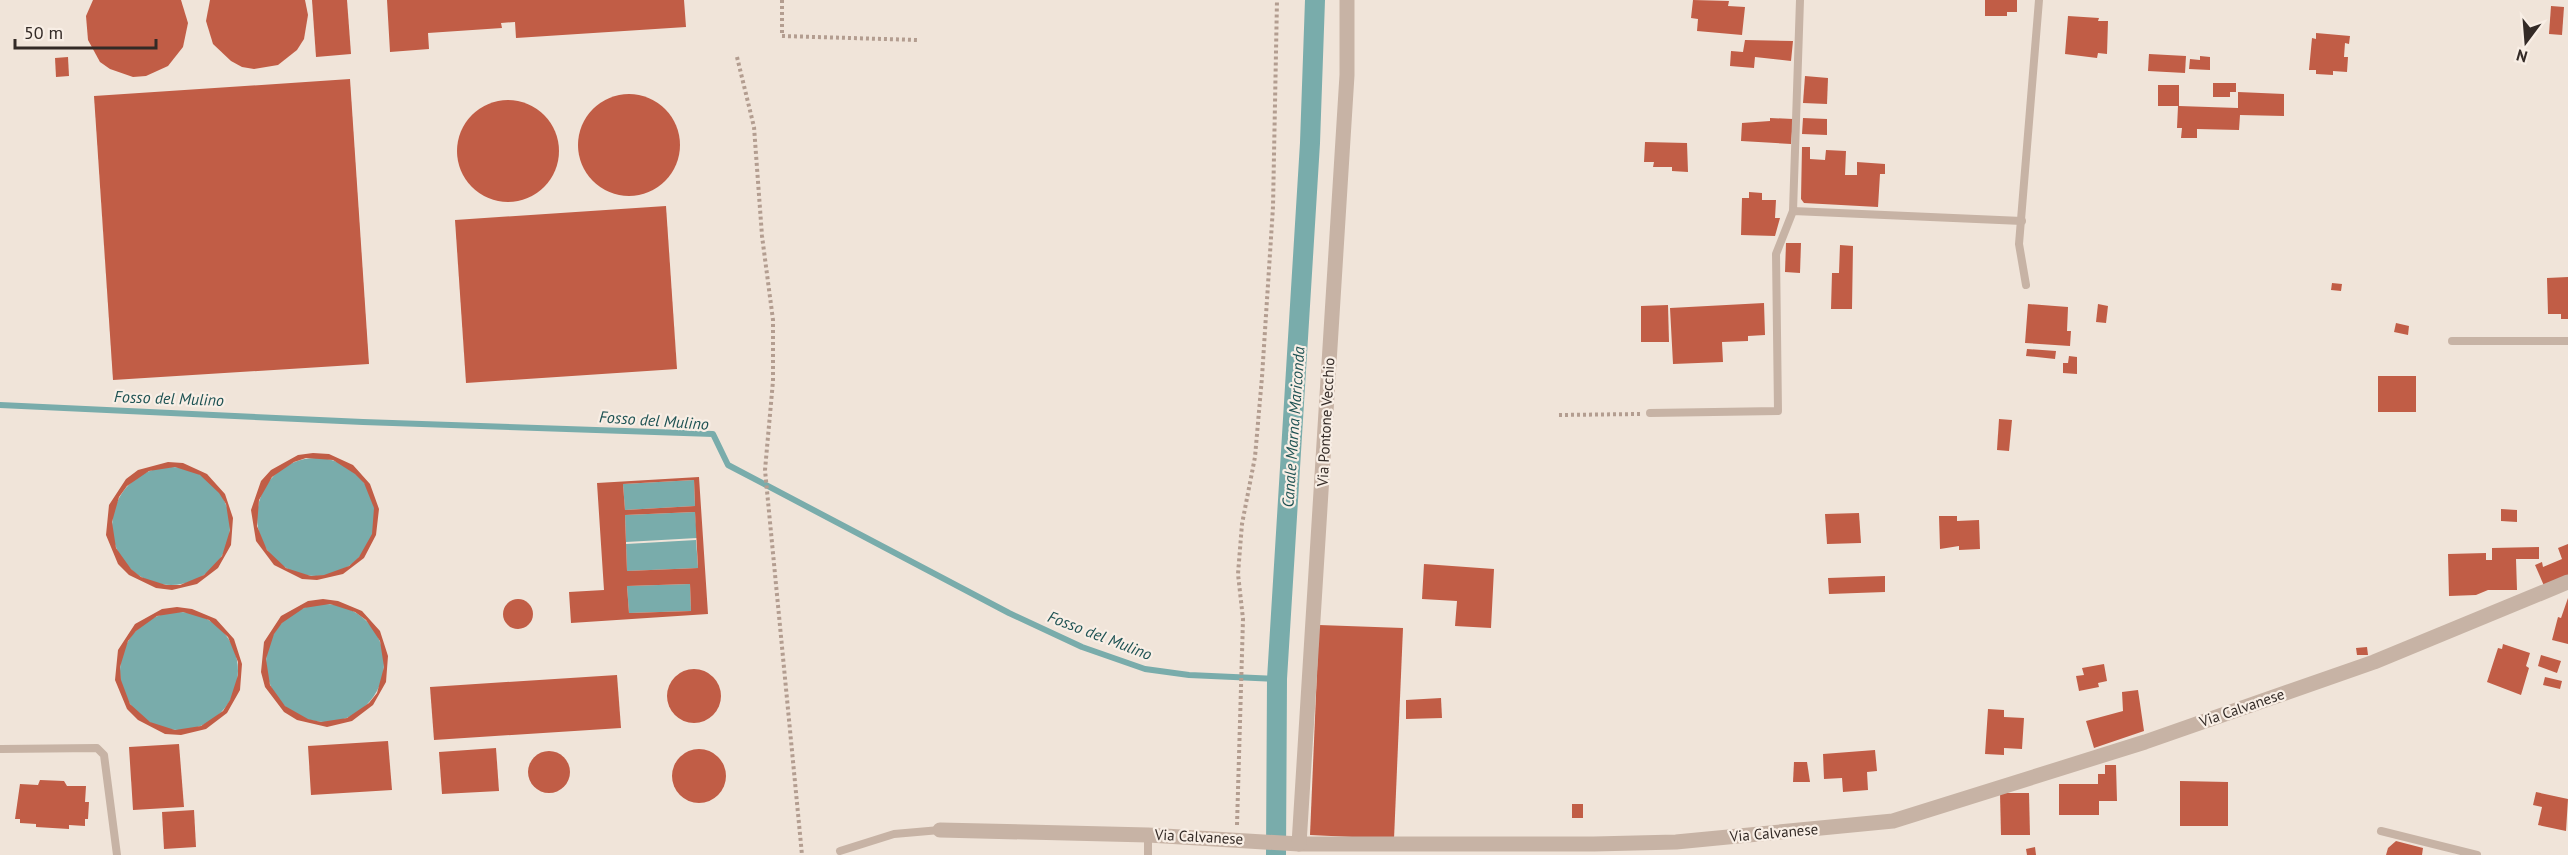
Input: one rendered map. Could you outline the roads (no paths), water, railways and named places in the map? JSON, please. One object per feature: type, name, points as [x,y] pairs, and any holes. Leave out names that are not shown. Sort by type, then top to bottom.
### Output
[{"type":"street","name":"Via Pontone Vecchio","points":[[1295,844],[1346,87],[1347,0]]},
{"type":"street","name":"Via Calvanese","points":[[940,830],[1148,835],[1295,844],[1593,849],[1893,821],[2145,742],[2374,662],[2568,582]]},
{"type":"lane","points":[[1650,413],[1778,411],[1776,254],[1793,211],[1800,0]]},
{"type":"lane","points":[[2026,285],[2019,244],[2039,0]]},
{"type":"lane","points":[[1793,211],[2022,221]]},
{"type":"lane","points":[[2452,341],[2568,341]]},
{"type":"lane","points":[[1,749],[97,748],[104,755],[117,855]]},
{"type":"lane","points":[[840,851],[894,834],[940,830]]},
{"type":"lane","points":[[2381,831],[2477,855]]},
{"type":"lane","points":[[1148,835],[1148,855]]},
{"type":"water","points":[[316,458],[349,468],[365,484],[375,517],[365,550],[349,566],[316,576],[283,566],[267,550],[257,517],[267,484],[283,468]]},
{"type":"water","points":[[171,467],[193,472],[213,484],[225,504],[230,526],[225,548],[213,568],[193,580],[171,585],[149,580],[129,568],[117,548],[112,526],[117,504],[129,484],[149,472]]},
{"type":"water","points":[[694,480],[695,506],[625,510],[623,484]]},
{"type":"water","points":[[695,512],[697,538],[626,542],[625,515]]},
{"type":"water","points":[[696,540],[698,568],[627,571],[626,544]]},
{"type":"water","points":[[690,584],[691,611],[629,613],[627,586]]},
{"type":"water","points":[[325,604],[347,609],[367,621],[379,641],[384,663],[379,685],[367,705],[347,717],[325,722],[303,717],[283,705],[271,685],[266,663],[271,641],[283,621],[303,609]]},
{"type":"water","points":[[179,612],[212,622],[228,638],[238,671],[228,704],[212,720],[179,730],[146,720],[130,704],[120,671],[130,638],[146,622]]},
{"type":"waterway","name":"Canale Marna Mariconda","points":[[1276,855],[1277,679],[1310,143],[1315,0]]},
{"type":"waterway","name":"Fosso del Mulino","points":[[0,405],[363,422],[713,434],[728,465],[1009,613],[1082,647],[1145,669],[1189,675],[1277,679]]}]
